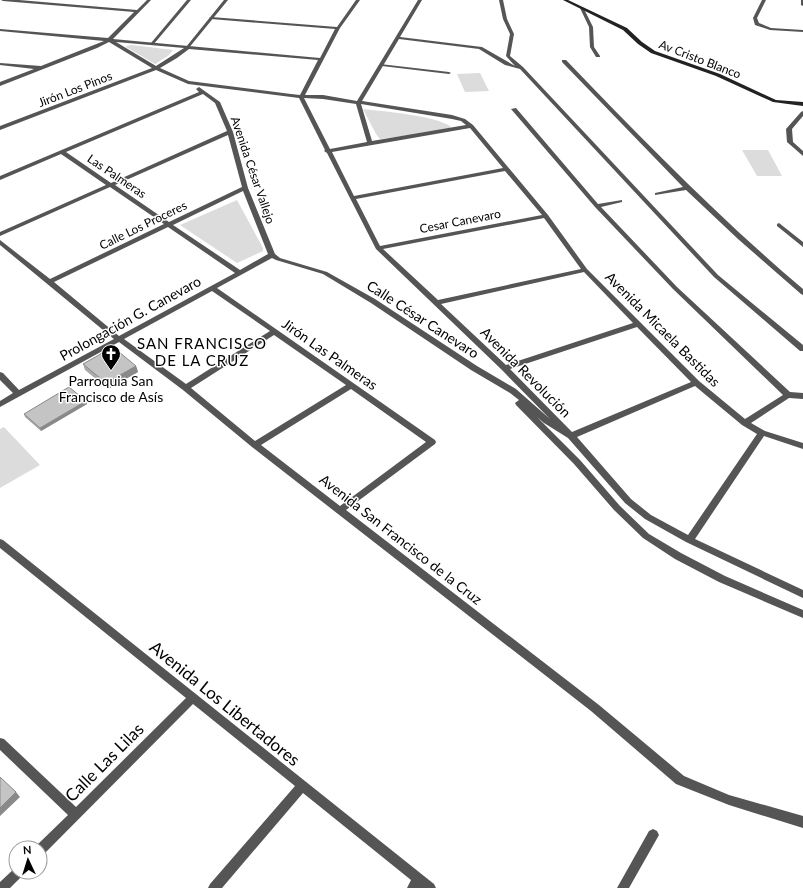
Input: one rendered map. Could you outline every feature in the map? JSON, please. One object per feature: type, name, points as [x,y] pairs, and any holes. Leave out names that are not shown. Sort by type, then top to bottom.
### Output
[{"type":"street","points":[[3,0],[138,11]]},
{"type":"street","points":[[0,84],[44,68],[109,40],[149,0]]},
{"type":"street","points":[[351,0],[358,0]]},
{"type":"street","points":[[300,97],[338,28],[358,0]]},
{"type":"street","points":[[370,143],[358,103],[420,0]]},
{"type":"street","points":[[501,0],[505,19],[512,34],[508,56],[521,68],[716,276],[803,349]]},
{"type":"street","name":"Av Cristo Blanco","points":[[565,0],[625,29],[640,43],[653,52],[718,75],[775,101],[803,104]]},
{"type":"street","points":[[764,0],[755,18],[757,24],[770,29],[803,31]]},
{"type":"street","points":[[803,0],[803,5]]},
{"type":"street","points":[[582,9],[590,26],[592,47],[598,56]]},
{"type":"street","points":[[211,18],[338,28]]},
{"type":"street","points":[[0,30],[320,59]]},
{"type":"street","points":[[398,38],[480,48],[487,50],[501,62],[521,68]]},
{"type":"street","points":[[109,40],[156,68],[188,82],[300,97],[323,97],[452,117],[463,120],[471,126]]},
{"type":"street","name":"Jirón Los Pinos","points":[[0,128],[156,68],[188,48]]},
{"type":"street","points":[[564,61],[688,188],[768,264],[803,293]]},
{"type":"street","points":[[0,64],[44,68]]},
{"type":"street","name":"Avenida César Vallejo","points":[[188,82],[217,102],[230,132],[245,188],[272,255]]},
{"type":"street","points":[[0,178],[203,92]]},
{"type":"street","name":"Avenida Revolución","points":[[300,97],[378,248],[505,368],[571,436],[628,501],[648,517],[689,540],[803,594]]},
{"type":"street","points":[[514,109],[597,206],[675,288],[788,395]]},
{"type":"street","points":[[803,113],[790,129],[790,142],[803,154]]},
{"type":"street","points":[[328,151],[471,126]]},
{"type":"street","name":"Avenida Micaela Bastidas","points":[[471,126],[546,216],[585,270],[696,383],[745,423],[762,432],[803,446]]},
{"type":"street","points":[[0,234],[230,132]]},
{"type":"street","name":"Las Palmeras","points":[[62,152],[240,273]]},
{"type":"street","points":[[352,198],[506,169]]},
{"type":"street","name":"Calle Los Proceres","points":[[49,282],[245,188]]},
{"type":"street","points":[[657,194],[688,188]]},
{"type":"street","points":[[597,206],[620,201]]},
{"type":"street","name":"Cesar Canevaro","points":[[378,248],[546,216]]},
{"type":"street","points":[[779,225],[803,245]]},
{"type":"street","name":"Avenida San Francisco de la Cruz","points":[[0,242],[119,339],[186,388],[255,445],[595,708],[680,780],[729,800],[803,822]]},
{"type":"street","name":"Prolongación G. Canevaro","points":[[0,404],[272,255]]},
{"type":"street","name":"Calle César Canevaro","points":[[272,255],[278,259],[325,273],[373,301],[513,391],[547,421],[571,436]]},
{"type":"street","points":[[436,303],[585,270]]},
{"type":"street","name":"Jirón Las Palmeras","points":[[213,288],[432,442],[340,510]]},
{"type":"street","points":[[505,368],[639,324]]},
{"type":"street","points":[[186,388],[275,331]]},
{"type":"street","points":[[0,375],[18,394]]},
{"type":"street","points":[[495,380],[577,462],[617,508],[646,536],[678,556],[722,579],[803,614]]},
{"type":"street","points":[[571,436],[696,383]]},
{"type":"street","points":[[255,445],[352,385]]},
{"type":"street","points":[[745,423],[788,395],[803,396]]},
{"type":"street","points":[[689,540],[762,432]]},
{"type":"street","name":"Avenida Los Libertadores","points":[[0,543],[302,786],[416,884],[430,888]]},
{"type":"street","name":"Calle Las Lilas","points":[[48,842],[193,698]]},
{"type":"street","points":[[0,743],[76,814]]},
{"type":"street","points":[[214,888],[302,786]]},
{"type":"street","points":[[623,888],[653,835]]},
{"type":"street","points":[[2,888],[10,880]]},
{"type":"lane","points":[[152,44],[189,0]]},
{"type":"lane","points":[[188,48],[226,0]]},
{"type":"lane","points":[[382,65],[449,73]]},
{"type":"shaded area","points":[[132,45],[173,50],[168,56],[155,64],[126,47]]},
{"type":"shaded area","points":[[480,73],[489,91],[465,92],[457,74]]},
{"type":"shaded area","points":[[363,109],[423,117],[445,123],[451,127],[443,131],[380,139]]},
{"type":"shaded area","points":[[742,150],[768,150],[782,176],[757,176]]},
{"type":"shaded area","points":[[237,200],[263,248],[263,251],[237,263],[180,225]]},
{"type":"shaded area","points":[[4,427],[40,465],[0,488],[0,429]]},
{"type":"building","name":"Parroquia San Francisco de Asís","points":[[113,347],[136,366],[106,383],[83,364]]},
{"type":"building","points":[[69,387],[86,401],[40,428],[24,414]]},
{"type":"building","points":[[0,777],[16,792],[0,808]]},
{"type":"place","name":"Parroquia San Francisco de Asís","points":[[111,371]]},
{"type":"district","name":"SAN FRANCISCO DE LA CRUZ","points":[[202,352]]}]
